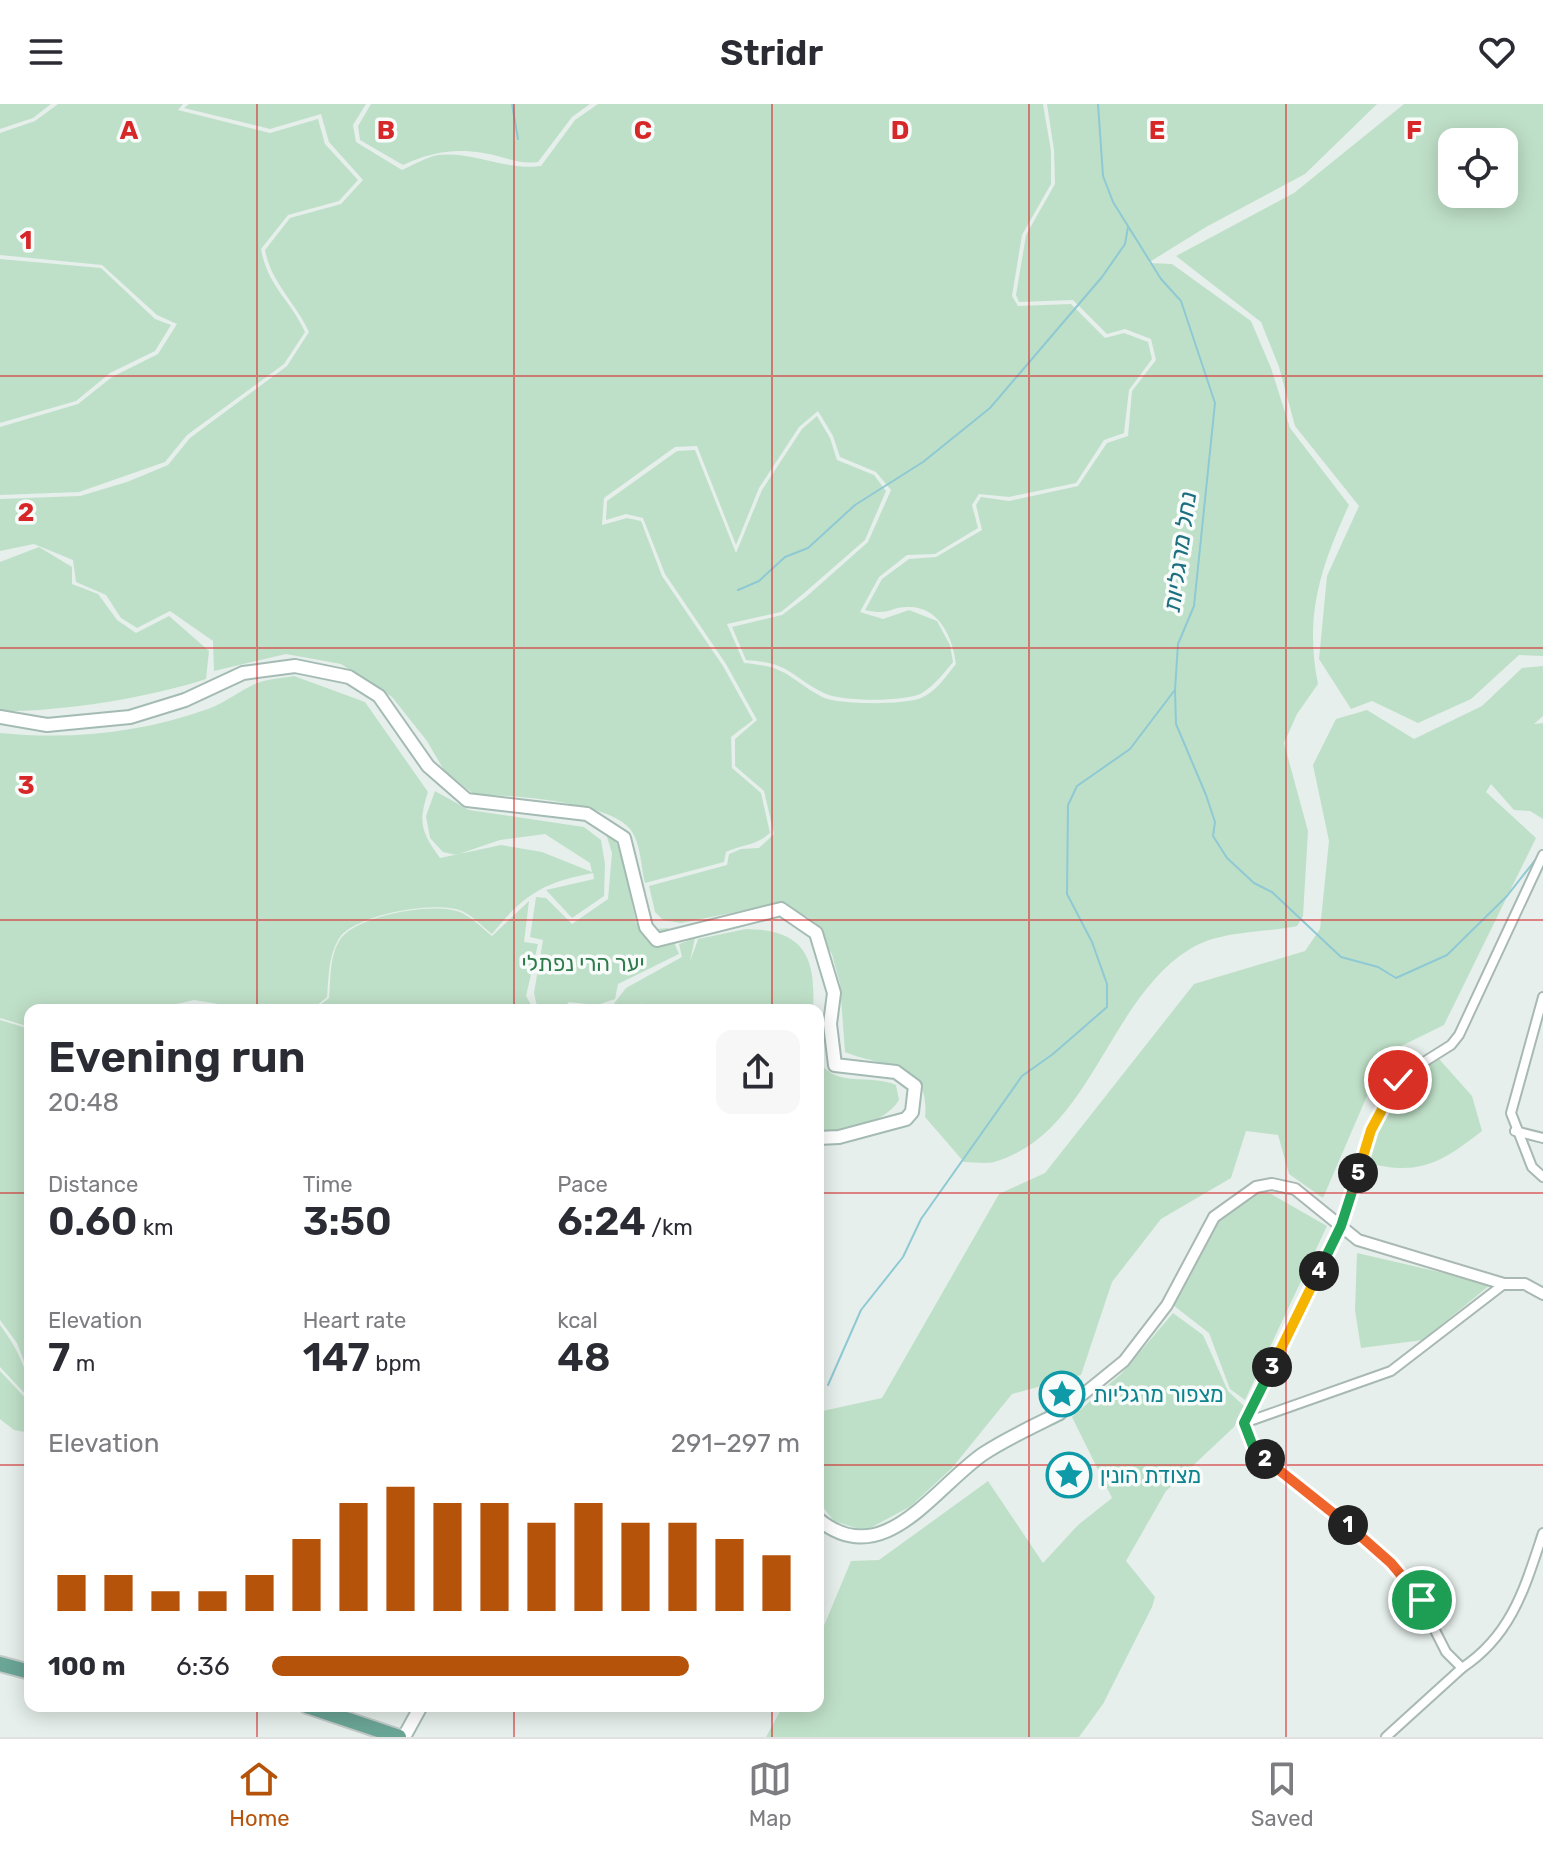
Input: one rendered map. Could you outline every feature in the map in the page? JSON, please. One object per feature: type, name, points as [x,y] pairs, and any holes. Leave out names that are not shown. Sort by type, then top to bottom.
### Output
[{"type":"main road","points":[[0,717],[47,725],[130,717],[185,700],[243,673],[295,666],[349,677],[379,696],[428,766],[467,800],[587,814],[624,838],[646,927],[657,940],[781,909],[816,933],[834,993],[830,1024],[835,1065],[896,1072],[915,1086],[912,1112],[906,1119],[839,1137],[824,1138]]},
{"type":"main road","points":[[824,1523],[838,1533],[853,1537],[889,1531],[982,1455],[1060,1413]]},
{"type":"main road","points":[[0,1664],[24,1670]]},
{"type":"main road","points":[[325,1712],[402,1737],[417,1712]]},
{"type":"street","points":[[1462,1668],[1446,1652],[1422,1600],[1406,1579],[1364,1538],[1254,1449],[1244,1423],[1341,1226],[1371,1130],[1391,1090],[1408,1072],[1440,1053],[1459,1035],[1543,855]]},
{"type":"street","points":[[1543,997],[1511,1113],[1515,1131],[1532,1167],[1543,1177]]},
{"type":"street","points":[[1515,1131],[1543,1138]]},
{"type":"street","points":[[1060,1413],[1124,1361],[1167,1305],[1214,1217],[1243,1195],[1266,1185],[1288,1186],[1308,1197],[1358,1240],[1504,1284],[1525,1284],[1543,1294]]},
{"type":"street","points":[[1244,1423],[1391,1371],[1504,1284]]},
{"type":"street","points":[[1386,1737],[1489,1647],[1506,1628],[1521,1600],[1543,1533]]},
{"type":"green space","points":[[0,104],[51,104],[33,118],[0,129]]},
{"type":"green space","points":[[58,104],[183,104],[178,110],[270,133],[318,119],[325,144],[358,180],[339,201],[288,215],[261,249],[274,283],[305,332],[284,364],[187,435],[165,462],[79,492],[0,495],[0,427],[78,404],[112,377],[158,354],[177,324],[157,315],[102,265],[0,255],[0,133],[35,121]]},
{"type":"green space","points":[[189,104],[366,104],[353,125],[356,142],[402,170],[438,155],[464,156],[515,166],[541,166],[575,120],[598,104],[1043,104],[1051,151],[1051,184],[1022,235],[1012,296],[1018,306],[1071,304],[1105,338],[1124,333],[1148,342],[1152,359],[1129,390],[1124,433],[1104,440],[1076,483],[1009,497],[979,494],[972,505],[978,528],[935,554],[907,555],[879,577],[860,612],[883,619],[909,610],[937,621],[950,645],[953,662],[931,686],[914,696],[858,699],[824,693],[781,667],[746,660],[732,627],[782,615],[806,597],[868,542],[891,490],[876,472],[840,457],[833,436],[818,411],[799,427],[759,488],[736,545],[697,446],[675,447],[604,498],[602,525],[627,518],[641,521],[662,576],[723,666],[753,720],[731,737],[732,768],[761,793],[770,833],[754,843],[726,852],[724,862],[645,883],[636,841],[630,829],[619,820],[602,812],[557,802],[475,795],[445,772],[427,741],[392,697],[341,664],[286,654],[214,671],[213,641],[170,611],[137,628],[121,618],[106,595],[76,582],[73,560],[34,544],[0,551],[0,499],[80,496],[127,482],[168,465],[190,438],[287,366],[309,332],[278,283],[265,250],[290,218],[341,204],[363,180],[329,142],[321,114],[270,129],[184,108]]},
{"type":"green space","points":[[371,104],[590,104],[572,117],[538,162],[451,151],[403,165],[360,140],[358,126]]},
{"type":"green space","points":[[1047,104],[1377,104],[1305,174],[1206,227],[1148,263],[1172,264],[1251,321],[1271,368],[1290,428],[1349,505],[1330,549],[1314,614],[1314,659],[1318,684],[1297,714],[1284,743],[1308,831],[1303,916],[1297,926],[1228,935],[1190,949],[1162,972],[1138,1000],[1077,1096],[1054,1124],[1027,1147],[994,1162],[964,1162],[925,1117],[925,1098],[912,1076],[901,1069],[845,1052],[840,984],[832,954],[808,917],[767,906],[681,923],[663,920],[655,912],[649,886],[727,865],[729,854],[741,849],[759,848],[774,834],[764,791],[735,766],[735,739],[757,720],[726,664],[665,574],[643,518],[626,514],[606,520],[607,501],[677,451],[695,450],[736,553],[762,490],[802,429],[817,416],[830,438],[837,460],[874,475],[886,491],[865,540],[803,594],[781,612],[727,624],[744,663],[779,670],[822,697],[842,702],[913,700],[936,688],[956,664],[948,634],[936,618],[919,608],[902,607],[885,612],[865,610],[882,579],[909,559],[936,557],[982,530],[976,505],[981,497],[1009,501],[1078,486],[1107,443],[1128,436],[1132,391],[1156,360],[1151,339],[1125,329],[1107,334],[1073,300],[1019,302],[1016,295],[1026,235],[1055,184]]},
{"type":"green space","points":[[1404,104],[1543,104],[1543,656],[1519,655],[1471,699],[1418,723],[1372,701],[1351,709],[1319,659],[1327,576],[1359,506],[1295,426],[1279,367],[1261,322],[1176,256],[1294,193]]},
{"type":"green space","points":[[0,259],[101,268],[155,319],[171,325],[155,351],[110,373],[76,401],[0,423]]},
{"type":"green space","points":[[39,547],[72,567],[72,584],[98,594],[117,620],[136,633],[169,616],[209,651],[206,679],[104,702],[0,711],[0,562]]},
{"type":"green space","points":[[1543,666],[1543,716],[1534,724],[1543,723],[1543,819],[1530,811],[1514,810],[1491,784],[1486,792],[1536,838],[1444,1025],[1385,1054],[1323,1198],[1289,1174],[1278,1135],[1246,1131],[1231,1178],[1161,1219],[1112,1282],[1081,1375],[1012,1394],[952,1468],[911,1506],[865,1531],[834,1521],[824,1508],[824,1411],[882,1398],[999,1194],[1045,1173],[1194,984],[1305,951],[1320,929],[1329,841],[1313,765],[1336,719],[1367,710],[1414,739],[1482,706],[1522,668]]},
{"type":"green space","points":[[294,676],[365,702],[428,792],[423,826],[440,858],[455,855],[443,852],[430,838],[426,816],[435,791],[469,810],[584,827],[601,840],[605,864],[604,896],[572,918],[546,890],[594,879],[593,873],[561,881],[525,900],[492,934],[466,913],[450,908],[398,911],[363,922],[349,929],[336,944],[331,959],[327,997],[318,1004],[218,1004],[194,1000],[176,1004],[24,1004],[24,1025],[0,1018],[0,733],[79,735],[157,724],[208,709],[257,683]],"holes":[[[545,834],[590,863],[592,872],[542,852],[501,845],[459,854],[500,840]]]},
{"type":"green space","name":"יער הרי נפתלי","points":[[604,827],[621,849],[636,923],[657,929],[668,928],[679,954],[618,984],[615,999],[600,1004],[537,1004],[534,993],[543,940],[530,937],[536,897],[546,898],[572,924],[608,899],[612,853]]},
{"type":"green space","points":[[529,901],[524,942],[538,944],[526,996],[531,1004],[322,1004],[329,998],[331,966],[338,943],[352,929],[365,922],[399,912],[450,910],[466,915],[492,936]]},
{"type":"green space","points":[[746,929],[781,934],[802,950],[808,961],[813,1004],[640,1004],[674,985],[686,968],[698,939]]},
{"type":"green space","points":[[695,938],[690,962],[673,986],[647,1002],[614,1004],[626,988],[682,957],[679,944]]},
{"type":"green space","points":[[0,1020],[24,1027],[24,1361],[17,1343],[0,1320]]},
{"type":"green space","points":[[1439,1059],[1472,1096],[1482,1131],[1441,1159],[1428,1164],[1400,1168],[1365,1162],[1373,1133],[1403,1082]]},
{"type":"green space","points":[[824,1068],[844,1078],[896,1085],[899,1100],[892,1108],[874,1120],[824,1131]]},
{"type":"green space","points":[[1254,1194],[1271,1194],[1327,1226],[1245,1400],[1230,1389],[1209,1333],[1173,1305],[1207,1235],[1222,1214]]},
{"type":"green space","points":[[1357,1253],[1491,1284],[1423,1340],[1361,1348],[1355,1310]]},
{"type":"green space","points":[[1173,1313],[1203,1335],[1228,1391],[1244,1406],[1234,1427],[1166,1491],[1126,1561],[1155,1597],[1103,1704],[1079,1737],[766,1737],[780,1712],[824,1712],[824,1626],[851,1561],[879,1560],[988,1481],[1043,1563],[1078,1525],[1112,1498],[1072,1417],[1122,1373]]},
{"type":"green space","points":[[0,1325],[24,1368],[24,1393],[0,1367]]},
{"type":"green space","points":[[0,1371],[24,1397],[24,1432],[14,1430],[0,1419]]},
{"type":"waterway","points":[[512,104],[518,139]]},
{"type":"waterway","name":"נחל מרגליות","points":[[1098,104],[1103,176],[1113,202],[1161,279],[1181,301],[1215,403],[1194,606],[1178,644],[1175,690],[1176,724],[1215,822],[1213,836],[1227,858],[1254,883],[1272,892],[1341,957],[1378,967],[1396,978],[1447,955],[1507,896],[1543,850]]},
{"type":"waterway","points":[[738,590],[759,581],[785,557],[808,548],[855,505],[923,462],[990,408],[1102,277],[1125,244],[1128,227]]},
{"type":"waterway","points":[[828,1385],[861,1310],[903,1257],[921,1219],[1022,1076],[1053,1054],[1107,1007],[1107,984],[1092,942],[1067,894],[1068,805],[1077,786],[1130,749],[1174,691]]},
{"type":"place","name":"מצפור מרגליות","points":[[1062,1394]]},
{"type":"place","name":"מצודת הונין","points":[[1069,1475]]},
{"type":"route","points":[[1398,1080],[1371,1130],[1341,1226],[1244,1423],[1254,1449],[1262,1457],[1364,1538],[1391,1563],[1422,1600]]}]
